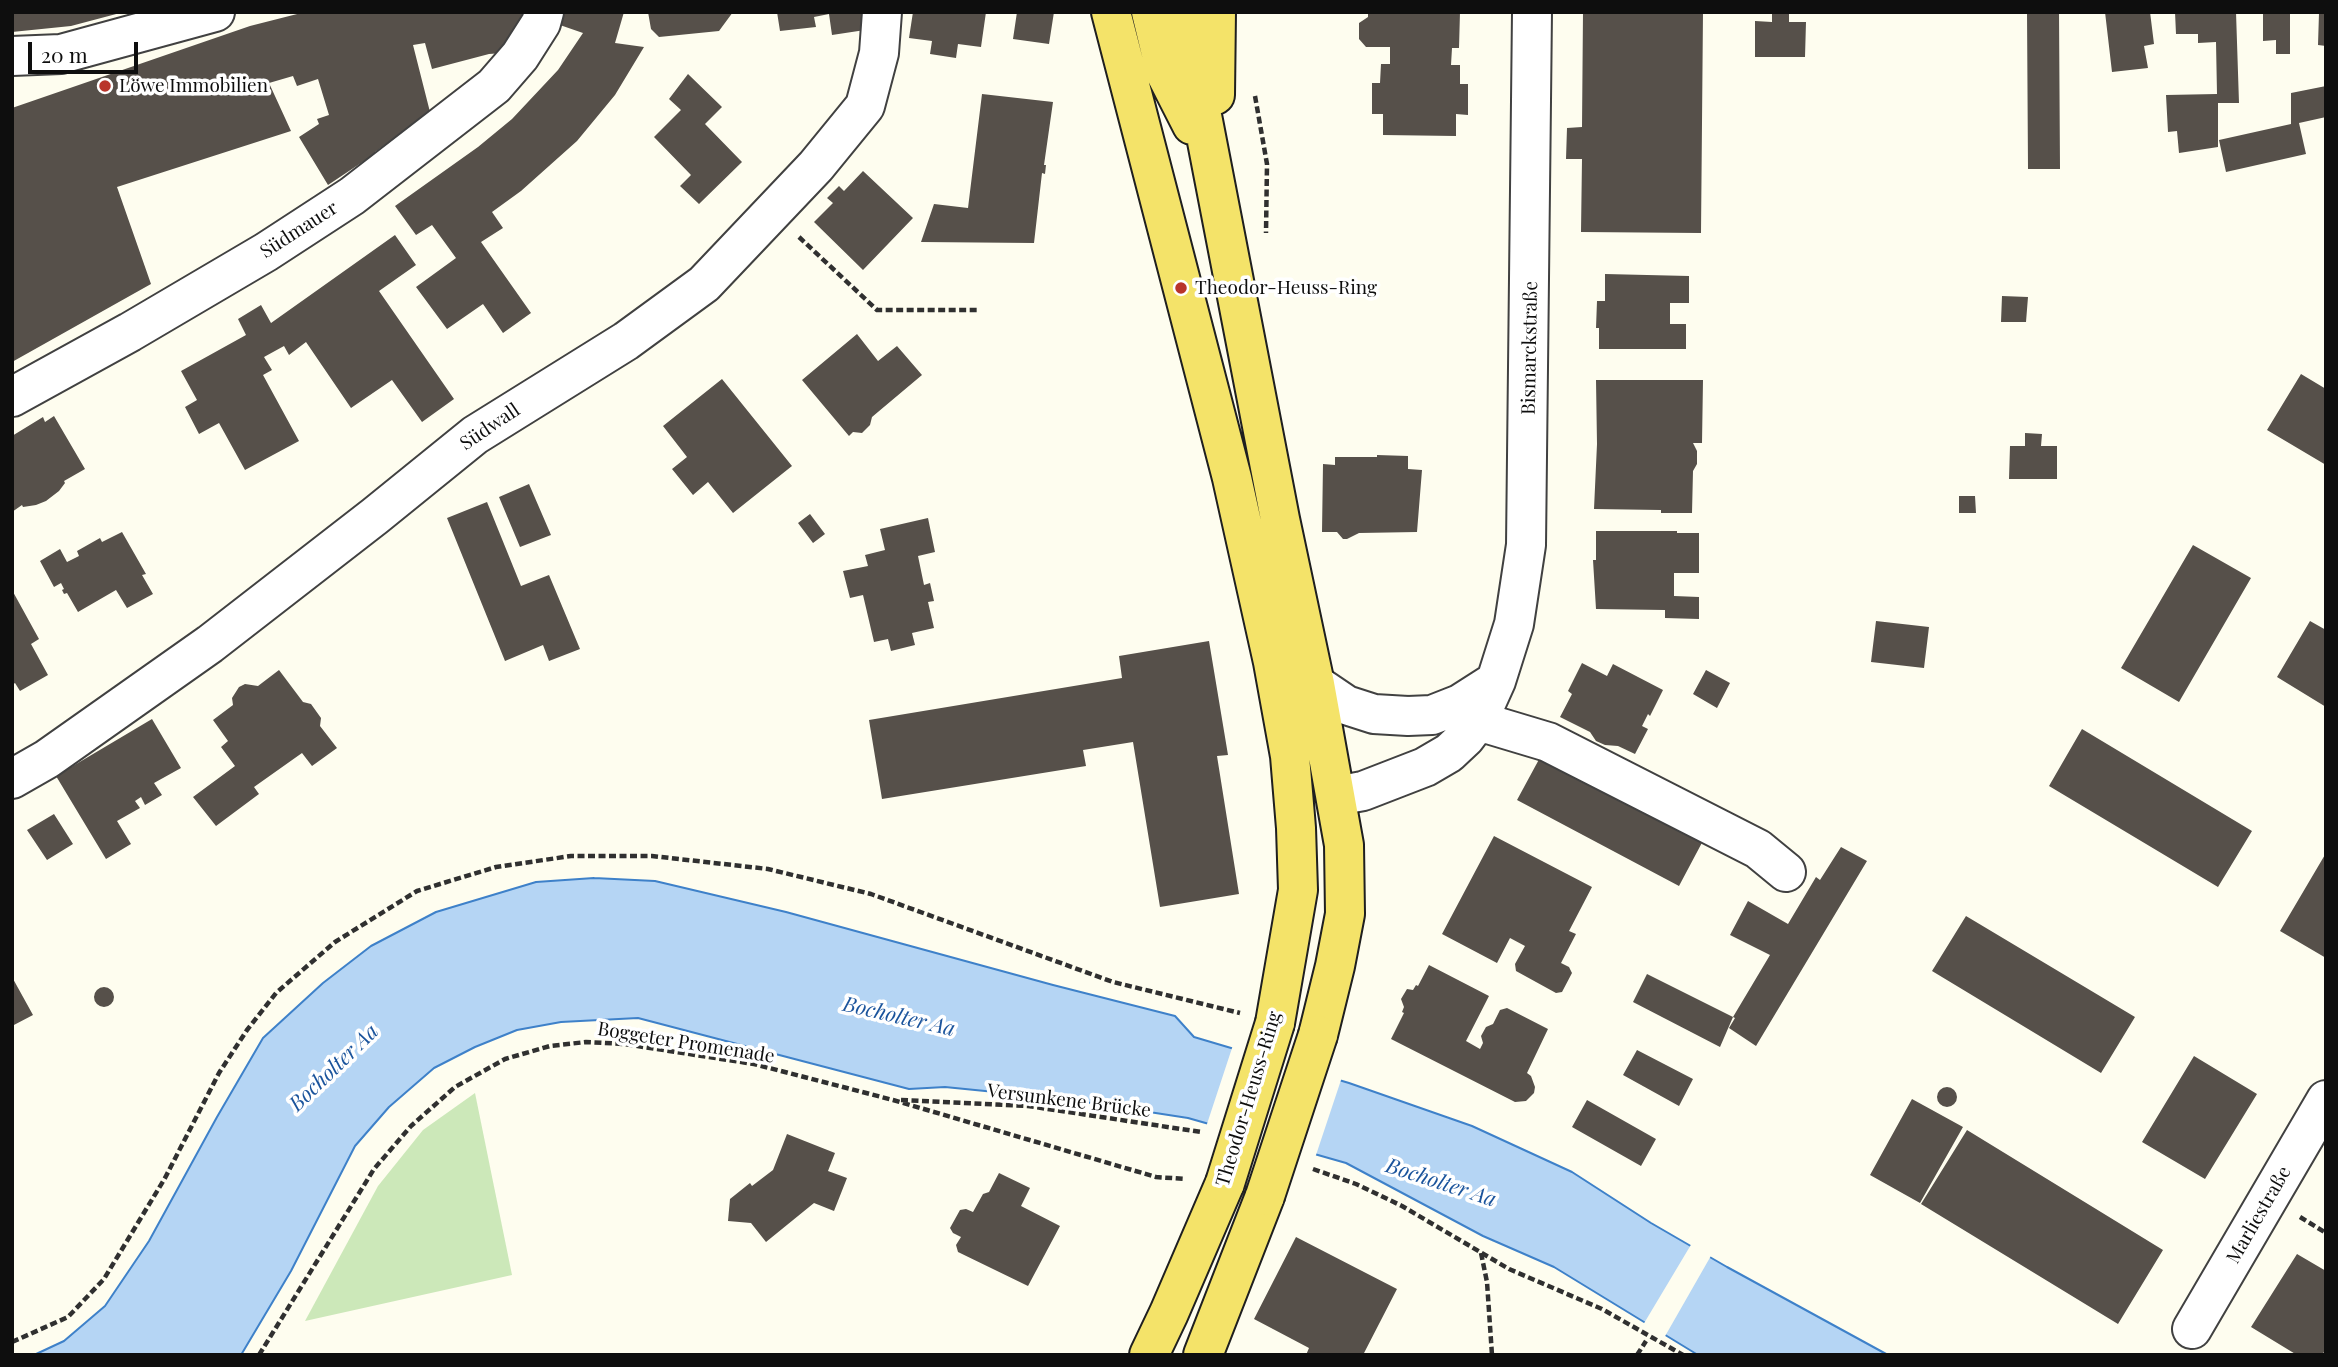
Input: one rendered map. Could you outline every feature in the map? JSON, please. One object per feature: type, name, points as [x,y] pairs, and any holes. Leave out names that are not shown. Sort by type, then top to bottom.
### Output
[{"type":"main road","name":"Theodor-Heuss-Ring","points":[[1111,12],[1232,478],[1273,662],[1290,756],[1296,828],[1297,890],[1263,1019],[1225,1183],[1149,1355]]},
{"type":"main road","points":[[1151,12],[1166,74],[1213,167]]},
{"type":"main road","points":[[1182,12],[1336,796],[1344,845],[1346,894],[1335,966],[1318,1035],[1265,1196],[1203,1355]]},
{"type":"main road","points":[[1213,167],[1216,12]]},
{"type":"street","points":[[12,74],[61,54],[215,12]]},
{"type":"street","name":"Südmauer","points":[[12,397],[255,259],[352,196],[494,86],[520,56],[541,23],[544,12]]},
{"type":"street","name":"Südwall","points":[[12,779],[47,759],[210,644],[475,435],[626,341],[704,284],[816,166],[865,106],[879,53],[882,12]]},
{"type":"street","name":"Bismarckstraße","points":[[1336,796],[1363,791],[1425,767],[1449,753],[1465,738],[1478,721],[1496,681],[1514,624],[1526,545],[1532,12]]},
{"type":"street","points":[[12,55],[61,54]]},
{"type":"street","points":[[1315,684],[1346,705],[1374,714],[1408,716],[1432,715],[1460,704],[1496,681]]},
{"type":"street","points":[[1478,721],[1548,742],[1758,849],[1786,872]]},
{"type":"street","name":"Marliestraße","points":[[2192,1329],[2326,1100]]},
{"type":"path","points":[[773,213],[877,310],[978,310]]},
{"type":"path","points":[[12,1342],[68,1317],[104,1279],[165,1178],[219,1073],[276,993],[335,942],[417,891],[496,867],[571,856],[652,856],[768,869],[871,894],[1113,982],[1263,1019]]},
{"type":"path","name":"Boggeter Promenade","points":[[259,1355],[374,1169],[411,1126],[455,1087],[505,1059],[550,1046],[586,1042],[624,1044],[754,1064],[893,1100],[1156,1177],[1186,1179]]},
{"type":"path","name":"Versunkene Brücke","points":[[893,1100],[1028,1106],[1200,1131]]},
{"type":"path","points":[[1314,1169],[1356,1184],[1402,1206],[1508,1269],[1602,1309],[1683,1355]]},
{"type":"path","points":[[1481,1252],[1487,1282],[1492,1355]]},
{"type":"path","points":[[1637,1355],[1646,1340]]},
{"type":"green space","points":[[475,1093],[512,1275],[305,1321],[378,1186],[423,1130]]},
{"type":"water","name":"Bocholter Aa","points":[[594,878],[655,881],[786,912],[1175,1016],[1194,1037],[1349,1083],[1472,1126],[1572,1172],[1651,1223],[1888,1355],[1698,1355],[1554,1267],[1483,1236],[1346,1163],[1188,1118],[1065,1099],[945,1087],[909,1089],[638,1018],[561,1022],[517,1030],[434,1068],[389,1107],[355,1146],[291,1271],[241,1355],[34,1355],[64,1341],[105,1306],[149,1241],[263,1038],[323,983],[371,946],[436,912],[536,882]]},
{"type":"pier","points":[[1233,1045],[1342,1077],[1315,1158],[1206,1127]]},
{"type":"pier","points":[[1692,1243],[1712,1254],[1664,1338],[1643,1325]]},
{"type":"building","points":[[12,12],[120,13],[71,26],[12,32]]},
{"type":"building","points":[[305,12],[524,12],[515,37],[503,53],[489,54],[432,69],[425,43],[413,45],[430,112],[328,185],[299,137],[319,124],[317,119],[329,115],[318,79],[297,86],[293,76],[269,83],[291,131],[117,187],[151,284],[12,362],[12,108],[250,26]]},
{"type":"building","points":[[558,12],[624,12],[615,43],[644,47],[615,95],[577,141],[521,191],[492,212],[503,228],[481,242],[531,313],[503,333],[483,304],[447,329],[416,287],[456,258],[432,225],[416,235],[395,206],[478,147],[512,119],[558,70],[583,33],[557,24]]},
{"type":"building","points":[[648,12],[733,12],[719,31],[659,37],[651,29]]},
{"type":"building","points":[[777,12],[862,12],[865,30],[832,35],[829,14],[814,17],[816,27],[780,31]]},
{"type":"building","points":[[913,12],[986,12],[981,47],[958,44],[956,58],[930,54],[932,41],[909,38]]},
{"type":"building","points":[[1017,12],[1054,12],[1049,44],[1013,39]]},
{"type":"building","points":[[1368,12],[1460,12],[1459,48],[1452,48],[1451,65],[1460,65],[1460,84],[1468,84],[1468,115],[1456,114],[1456,136],[1383,135],[1383,114],[1372,114],[1372,83],[1380,83],[1381,64],[1390,64],[1390,47],[1366,47],[1359,39],[1359,23],[1368,17]]},
{"type":"building","points":[[1583,12],[1703,12],[1701,233],[1581,232],[1582,159],[1566,159],[1567,128],[1582,127]]},
{"type":"building","points":[[1772,12],[1789,12],[1789,22],[1806,22],[1805,57],[1755,57],[1755,21],[1772,22]]},
{"type":"building","points":[[2027,12],[2059,12],[2060,169],[2028,169]]},
{"type":"building","points":[[2105,12],[2150,12],[2154,44],[2144,46],[2148,68],[2112,72]]},
{"type":"building","points":[[2175,12],[2236,12],[2239,103],[2218,103],[2218,147],[2179,153],[2177,131],[2168,132],[2166,95],[2217,94],[2216,42],[2198,43],[2198,34],[2176,34]]},
{"type":"building","points":[[2263,12],[2290,12],[2290,54],[2276,54],[2276,40],[2263,41]]},
{"type":"building","points":[[2319,13],[2326,13],[2326,46],[2318,45]]},
{"type":"building","points":[[688,74],[722,107],[705,124],[742,162],[699,204],[680,186],[691,175],[654,137],[681,110],[669,99]]},
{"type":"building","points":[[2326,86],[2326,117],[2299,123],[2306,154],[2226,172],[2219,140],[2291,124],[2291,93]]},
{"type":"building","points":[[982,94],[1053,102],[1034,243],[921,242],[934,204],[968,208]]},
{"type":"building","points":[[863,171],[913,218],[863,270],[814,222],[833,203],[827,198],[839,186],[844,191]]},
{"type":"building","points":[[395,235],[416,265],[379,291],[454,399],[422,422],[392,380],[351,408],[306,342],[289,355],[284,346],[264,357],[272,370],[263,375],[299,441],[245,470],[219,423],[199,434],[185,407],[197,400],[181,371],[246,335],[238,319],[261,305],[271,323]]},
{"type":"building","points":[[1605,274],[1689,276],[1689,303],[1670,303],[1670,324],[1686,324],[1686,349],[1599,349],[1599,328],[1596,328],[1597,301],[1605,301]]},
{"type":"building","points":[[2002,296],[2028,297],[2026,322],[2001,322]]},
{"type":"building","points":[[857,334],[878,361],[897,346],[922,375],[872,417],[870,425],[862,433],[853,432],[849,436],[802,380]]},
{"type":"building","points":[[2301,374],[2326,389],[2326,465],[2267,430]]},
{"type":"building","points":[[722,379],[792,466],[733,513],[708,482],[693,495],[672,469],[687,457],[663,426]]},
{"type":"building","points":[[1596,380],[1703,380],[1702,443],[1693,443],[1697,451],[1697,464],[1693,471],[1692,513],[1594,509]]},
{"type":"building","points":[[54,416],[85,469],[64,481],[59,491],[46,501],[36,505],[22,505],[12,512],[12,436],[43,417],[45,422]]},
{"type":"building","points":[[2025,433],[2042,434],[2041,446],[2057,446],[2057,479],[2009,479],[2010,446],[2025,446]]},
{"type":"building","points":[[1408,456],[1408,469],[1422,470],[1417,532],[1359,533],[1343,539],[1337,532],[1322,532],[1323,464],[1335,465],[1335,457]]},
{"type":"building","points":[[529,484],[551,535],[520,547],[499,497]]},
{"type":"building","points":[[1959,496],[1975,496],[1976,513],[1959,513]]},
{"type":"building","points":[[487,502],[521,586],[549,575],[580,649],[549,661],[543,645],[505,661],[447,518]]},
{"type":"building","points":[[810,514],[825,534],[813,543],[798,523]]},
{"type":"building","points":[[928,518],[935,552],[918,556],[924,585],[930,583],[934,601],[928,602],[934,628],[912,633],[915,645],[891,651],[888,639],[874,642],[863,595],[850,598],[843,571],[868,566],[865,555],[885,550],[880,529]]},
{"type":"building","points":[[1596,531],[1699,533],[1699,573],[1674,573],[1674,596],[1699,597],[1699,619],[1665,618],[1665,610],[1596,609],[1593,560],[1596,560]]},
{"type":"building","points":[[122,532],[146,574],[142,575],[153,594],[127,608],[116,590],[78,612],[67,593],[64,594],[61,583],[54,587],[40,561],[60,549],[67,562],[79,556],[77,551],[100,538],[102,542]]},
{"type":"building","points":[[2193,545],[2251,578],[2179,702],[2121,668]]},
{"type":"building","points":[[12,590],[39,639],[31,644],[48,675],[20,691],[15,683],[12,685]]},
{"type":"building","points":[[1876,621],[1929,627],[1924,668],[1871,662]]},
{"type":"building","points":[[2310,621],[2326,630],[2326,707],[2277,677]]},
{"type":"building","points":[[1209,641],[1228,755],[1217,756],[1239,894],[1160,907],[1133,742],[1083,750],[1086,766],[882,799],[869,720],[1122,678],[1119,656]]},
{"type":"building","points":[[1582,663],[1607,676],[1613,664],[1663,690],[1642,726],[1648,729],[1635,754],[1618,746],[1596,741],[1590,732],[1560,717],[1572,694],[1568,691]]},
{"type":"building","points":[[279,670],[303,702],[311,704],[321,718],[320,726],[337,748],[312,766],[302,753],[254,787],[259,794],[216,826],[193,797],[235,766],[221,747],[228,741],[213,720],[233,705],[232,698],[239,687],[245,684],[258,686]]},
{"type":"building","points":[[1706,670],[1730,683],[1717,708],[1693,694]]},
{"type":"building","points":[[152,719],[181,768],[154,783],[162,795],[145,805],[141,797],[135,801],[140,808],[117,821],[131,844],[106,859],[56,776]]},
{"type":"building","points":[[2082,729],[2252,831],[2218,887],[2049,786]]},
{"type":"building","points":[[1543,752],[1705,837],[1679,886],[1517,800]]},
{"type":"building","points":[[54,814],[73,844],[47,860],[27,830]]},
{"type":"building","points":[[1494,836],[1592,887],[1569,931],[1576,934],[1561,963],[1569,967],[1572,973],[1562,992],[1556,993],[1516,971],[1515,964],[1525,946],[1510,938],[1497,963],[1442,934]]},
{"type":"building","points":[[1841,847],[1867,861],[1756,1046],[1729,1028],[1770,955],[1730,935],[1748,901],[1788,924],[1816,877],[1820,880]]},
{"type":"building","points":[[2326,853],[2326,958],[2280,931]]},
{"type":"building","points":[[1966,916],[2135,1017],[2101,1073],[1932,971]]},
{"type":"building","points":[[1429,965],[1489,996],[1466,1041],[1480,1049],[1483,1043],[1481,1036],[1486,1027],[1493,1024],[1500,1010],[1507,1008],[1548,1029],[1527,1073],[1535,1087],[1534,1093],[1526,1101],[1515,1102],[1391,1039],[1404,1013],[1401,999],[1407,989],[1413,990],[1418,986]]},
{"type":"building","points":[[1647,974],[1733,1017],[1720,1047],[1633,1002]]},
{"type":"building","points":[[12,977],[33,1015],[12,1026]]},
{"type":"building","points":[[104,987],[111,990],[114,997],[111,1004],[104,1007],[97,1004],[94,997],[97,990]]},
{"type":"building","points":[[1637,1050],[1693,1079],[1679,1106],[1623,1075]]},
{"type":"building","points":[[2194,1056],[2257,1094],[2205,1179],[2142,1142]]},
{"type":"building","points":[[1943,1087],[1951,1087],[1957,1097],[1951,1107],[1943,1107],[1937,1101],[1937,1093]]},
{"type":"building","points":[[1912,1099],[1963,1127],[1920,1203],[1870,1175]]},
{"type":"building","points":[[1587,1100],[1656,1139],[1641,1166],[1572,1127]]},
{"type":"building","points":[[1967,1130],[2163,1250],[2118,1324],[1921,1204]]},
{"type":"building","points":[[787,1134],[835,1153],[828,1171],[847,1178],[834,1211],[814,1203],[766,1242],[751,1223],[728,1221],[730,1199],[773,1170]]},
{"type":"building","points":[[999,1173],[1030,1188],[1021,1206],[1060,1226],[1028,1286],[958,1252],[956,1245],[961,1237],[950,1228],[960,1210],[973,1212],[983,1194],[989,1192]]},
{"type":"building","points":[[1296,1237],[1397,1289],[1363,1355],[1306,1355],[1309,1348],[1254,1319]]},
{"type":"building","points":[[2297,1254],[2326,1271],[2326,1352],[2322,1355],[2297,1355],[2251,1327]]},
{"type":"place","name":"Löwe Immobilien","points":[[105,86]]},
{"type":"place","name":"Theodor-Heuss-Ring","points":[[1181,288]]}]
